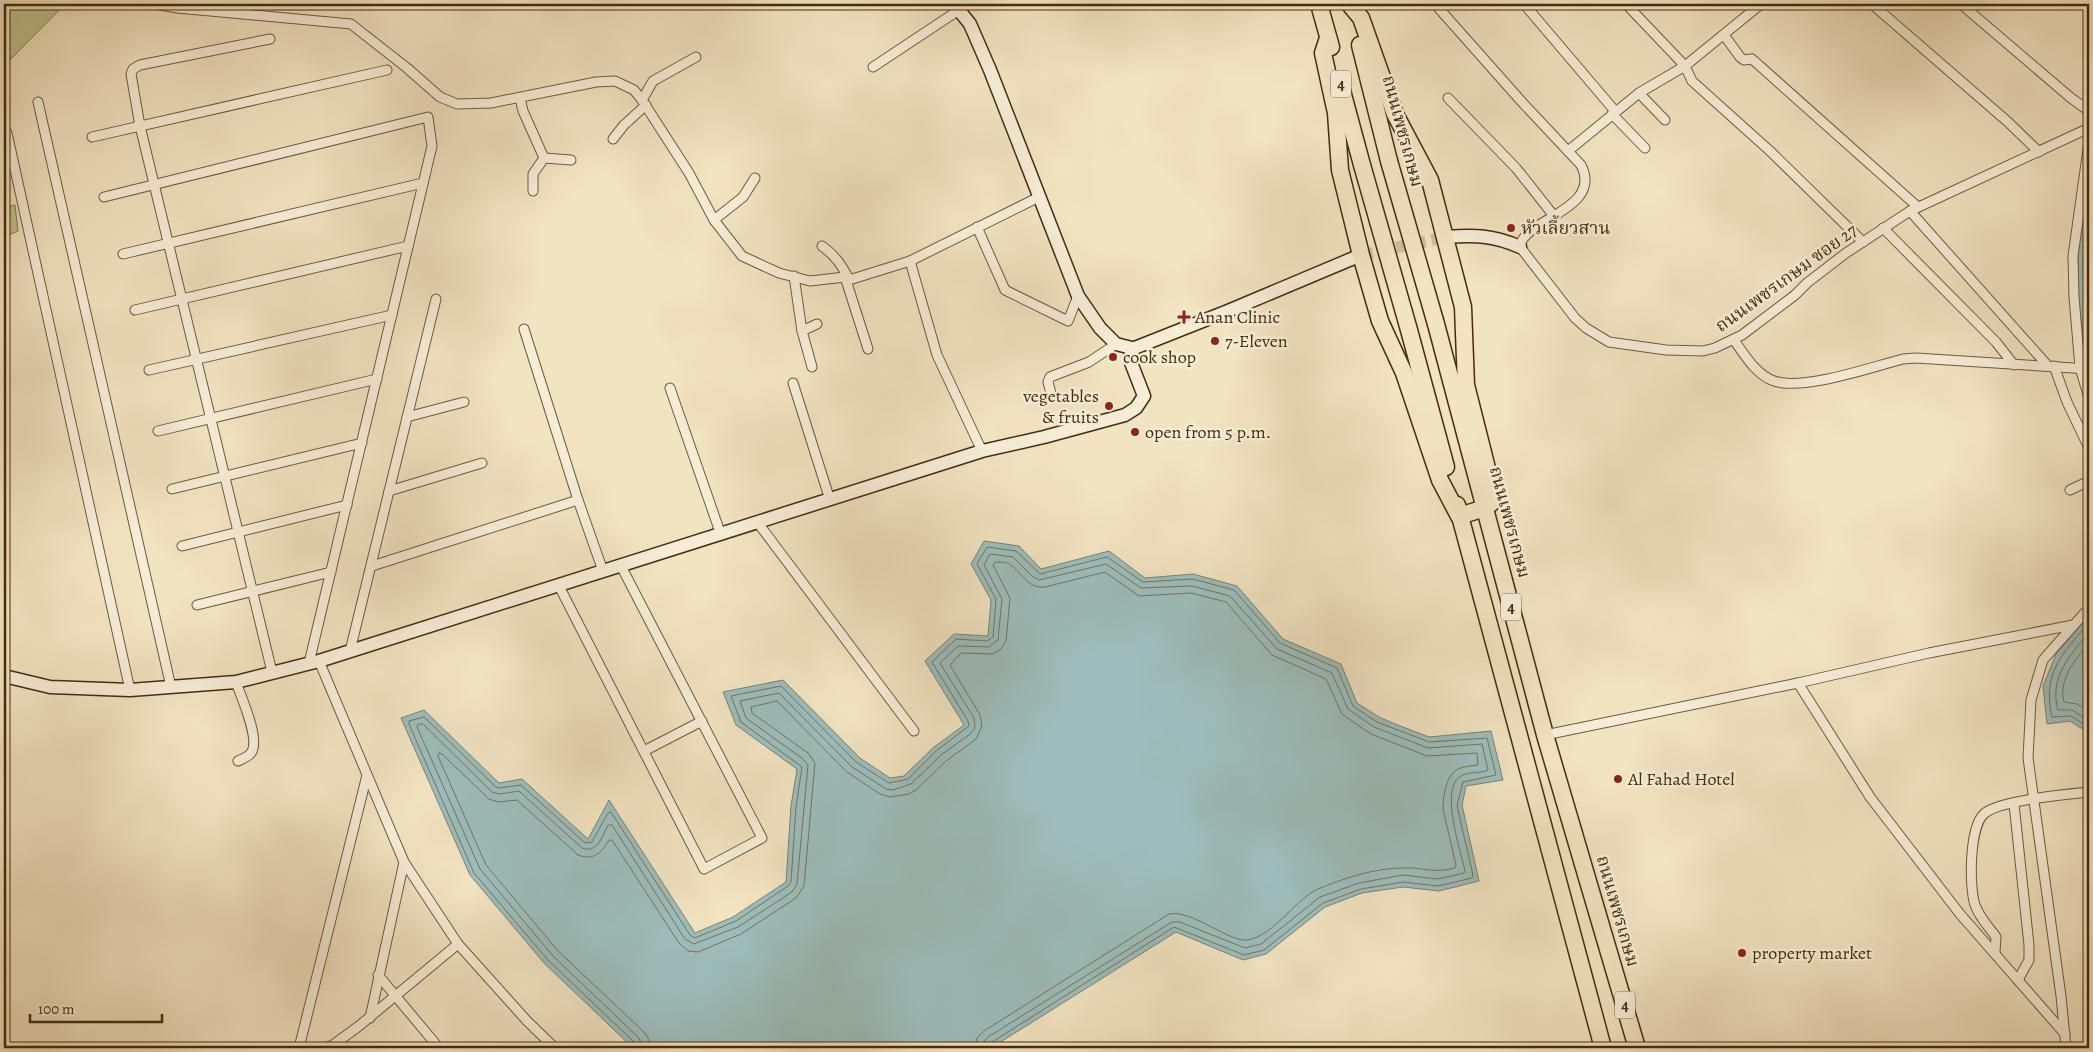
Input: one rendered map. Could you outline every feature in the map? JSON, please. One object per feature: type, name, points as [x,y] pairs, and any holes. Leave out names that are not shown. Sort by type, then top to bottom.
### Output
[{"type":"highway","name":"4","points":[[1319,4],[1603,1048]]},
{"type":"highway","points":[[1328,38],[1323,53],[1336,114],[1340,170],[1380,321],[1404,373],[1440,480],[1459,516],[1486,508],[1495,500],[1466,385],[1463,307],[1446,236],[1430,180],[1394,114],[1361,18],[1350,5]]},
{"type":"highway","name":"ถนนเพชรเกษม","points":[[1350,5],[1389,161],[1436,324],[1545,734],[1637,1048]]},
{"type":"street","points":[[155,4],[178,8],[351,24],[440,97],[457,104],[491,103],[596,82],[615,81],[634,90],[644,103],[689,173],[714,220],[742,256],[779,273],[810,281],[847,278],[910,261],[977,226],[1039,198]]},
{"type":"street","points":[[1435,4],[1581,165],[1585,173],[1586,182],[1584,190],[1578,198],[1522,240],[1520,247],[1503,240],[1481,235],[1446,236]]},
{"type":"street","points":[[1524,4],[1645,148]]},
{"type":"street","points":[[1626,4],[1685,66],[1692,80],[1770,151],[1863,242]]},
{"type":"street","points":[[1568,150],[1639,93],[1685,66],[1759,4]]},
{"type":"street","points":[[1872,4],[2040,152]]},
{"type":"street","points":[[1962,4],[2070,98],[2089,111]]},
{"type":"street","points":[[873,67],[956,7],[970,24],[990,70],[1078,296],[1100,328],[1116,344],[1132,348]]},
{"type":"street","points":[[1724,35],[1740,58],[1752,60],[1914,209],[2051,366],[2089,448]]},
{"type":"street","points":[[270,39],[136,66],[131,74],[140,126],[272,672]]},
{"type":"street","points":[[613,139],[644,103],[653,80],[696,58]]},
{"type":"street","points":[[92,138],[387,70]]},
{"type":"street","points":[[1639,93],[1665,120]]},
{"type":"street","points":[[520,98],[523,111],[544,158]]},
{"type":"street","points":[[1448,98],[1516,168],[1554,216]]},
{"type":"street","points":[[38,102],[171,687]]},
{"type":"street","points":[[104,197],[428,117],[432,146],[331,572],[314,662],[367,775],[404,862],[458,944],[527,1021],[555,1048]]},
{"type":"street","name":"ถนนเพชรเกษม ซอย 27","points":[[1520,247],[1575,318],[1586,328],[1609,342],[1643,348],[1692,352],[1716,348],[1734,340],[1795,296],[1822,272],[1863,242],[1914,209],[2089,128]]},
{"type":"street","points":[[7,133],[130,690]]},
{"type":"street","points":[[2089,142],[2074,256],[2074,297],[2089,398]]},
{"type":"street","points":[[544,158],[571,160]]},
{"type":"street","points":[[533,191],[533,174],[544,158]]},
{"type":"street","points":[[714,220],[743,197],[756,178]]},
{"type":"street","points":[[123,254],[423,183]]},
{"type":"street","points":[[977,226],[1005,290],[1068,321],[1078,296]]},
{"type":"street","points":[[1883,228],[1996,342],[2014,365]]},
{"type":"street","points":[[134,310],[408,246]]},
{"type":"street","points":[[822,246],[837,259],[847,278],[868,349]]},
{"type":"street","points":[[4,676],[50,687],[130,690],[236,682],[350,651],[982,451],[1044,437],[1125,415],[1136,408],[1144,396],[1130,360],[1132,350],[1361,254]]},
{"type":"street","points":[[910,261],[937,355],[982,451]]},
{"type":"street","points":[[794,276],[802,331],[812,367]]},
{"type":"street","points":[[350,651],[436,298]]},
{"type":"street","points":[[148,370],[392,316]]},
{"type":"street","points":[[802,331],[817,324]]},
{"type":"street","points":[[524,329],[578,500],[603,571]]},
{"type":"street","points":[[1734,340],[1753,365],[1774,381],[1804,384],[1903,359],[1916,358],[2085,368]]},
{"type":"street","points":[[1052,397],[1048,382],[1050,377],[1089,362],[1116,344]]},
{"type":"street","points":[[158,432],[377,378]]},
{"type":"street","points":[[793,384],[830,500]]},
{"type":"street","points":[[670,388],[721,535]]},
{"type":"street","points":[[407,417],[464,402]]},
{"type":"street","points":[[172,489],[224,478],[362,443]]},
{"type":"street","points":[[389,491],[482,463]]},
{"type":"street","points":[[2070,490],[2089,481]]},
{"type":"street","points":[[372,566],[578,500]]},
{"type":"street","points":[[182,546],[347,505]]},
{"type":"street","points":[[758,523],[914,731]]},
{"type":"street","points":[[559,586],[704,870],[762,838],[621,566]]},
{"type":"street","points":[[197,605],[331,572]]},
{"type":"street","points":[[2066,1048],[2061,996],[2028,758],[2031,700],[2043,660],[2089,608]]},
{"type":"street","points":[[1545,734],[1798,683],[1929,653],[2073,625]]},
{"type":"street","points":[[236,682],[254,738],[253,751],[250,755],[238,761]]},
{"type":"street","points":[[1798,683],[1870,797],[1960,914],[2065,1034]]},
{"type":"street","points":[[644,751],[702,721]]},
{"type":"street","points":[[298,1048],[367,775]]},
{"type":"street","points":[[1995,952],[1996,937],[1974,902],[1972,849],[1978,821],[1984,813],[2014,804],[2034,799],[2089,792]]},
{"type":"street","points":[[2014,804],[2029,945],[2029,960],[2018,980]]},
{"type":"street","points":[[370,1018],[378,974],[404,862]]},
{"type":"street","points":[[325,1048],[333,1045],[370,1018],[458,944]]},
{"type":"street","points":[[378,974],[439,1048]]},
{"type":"green space","points":[[4,4],[65,4],[4,66]]},
{"type":"green space","points":[[15,205],[18,231],[4,237],[4,208]]},
{"type":"water","points":[[2089,169],[2089,375],[2080,325],[2078,272],[2081,220]]},
{"type":"water","points":[[984,541],[1019,546],[1041,569],[1109,551],[1145,578],[1193,574],[1237,586],[1283,639],[1341,664],[1357,703],[1379,717],[1429,737],[1491,731],[1503,780],[1466,786],[1462,805],[1479,881],[1439,891],[1403,887],[1362,893],[1325,907],[1266,954],[1243,960],[1176,932],[991,1048],[633,1048],[544,963],[470,875],[401,718],[424,710],[499,783],[522,779],[588,839],[609,800],[695,933],[733,917],[786,882],[791,806],[797,769],[736,725],[723,692],[783,680],[860,758],[890,778],[904,776],[934,747],[964,725],[925,661],[954,634],[988,636],[991,600],[971,564]]},
{"type":"water","points":[[2089,616],[2089,782],[2084,730],[2070,721],[2047,724],[2043,686],[2056,654]]},
{"type":"tunnel","points":[[1361,255],[1446,237]]},
{"type":"place","name":"หัวเลี้ยวสาน","points":[[1511,228]]},
{"type":"place","name":"Anan Clinic","points":[[1184,317]]},
{"type":"place","name":"7-Eleven","points":[[1215,341]]},
{"type":"place","name":"cook shop","points":[[1113,357]]},
{"type":"place","name":"vegetables & fruits","points":[[1109,406]]},
{"type":"place","name":"open from 5 p.m.","points":[[1135,432]]},
{"type":"place","name":"Al Fahad Hotel","points":[[1618,779]]},
{"type":"place","name":"property market","points":[[1742,953]]}]
